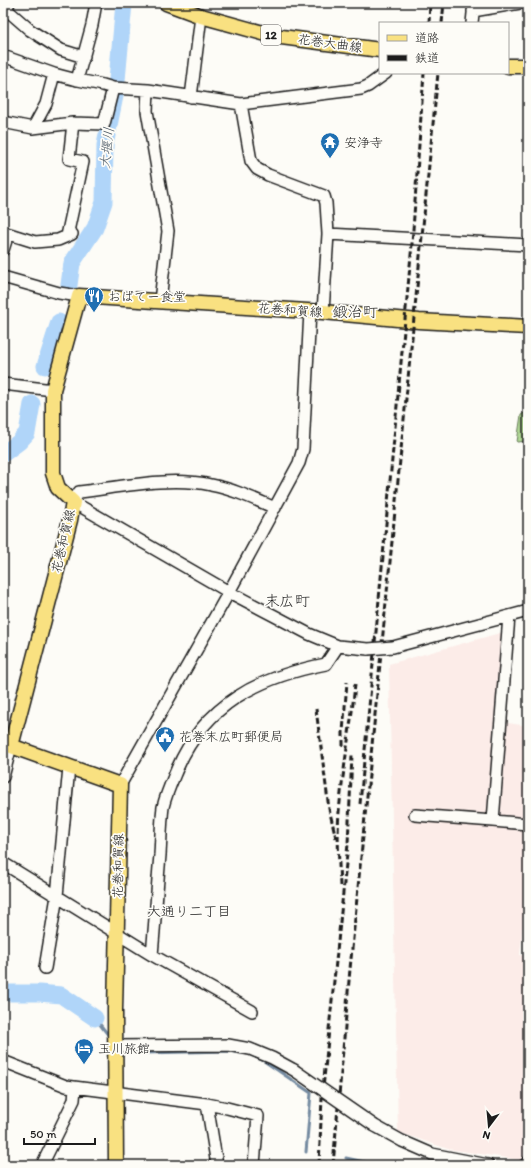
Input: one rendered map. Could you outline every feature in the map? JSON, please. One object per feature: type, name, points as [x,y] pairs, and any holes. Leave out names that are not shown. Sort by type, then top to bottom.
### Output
[{"type":"main road","name":"花巻大曲線","points":[[166,3],[201,16],[274,36],[379,50]]},
{"type":"main road","points":[[509,66],[528,66]]},
{"type":"main road","name":"花巻和賀線","points":[[7,745],[70,520],[73,502],[58,488],[53,473],[53,390],[79,296],[317,311],[419,321],[528,327]]},
{"type":"main road","points":[[7,745],[120,785]]},
{"type":"main road","name":"花巻和賀線","points":[[116,1165],[115,1010],[120,785]]},
{"type":"street","points":[[9,3],[6,10],[30,30],[61,50],[84,57]]},
{"type":"street","points":[[77,80],[92,25],[96,3]]},
{"type":"street","points":[[472,22],[473,7],[520,3]]},
{"type":"street","points":[[191,97],[201,16]]},
{"type":"street","points":[[3,56],[54,74],[117,89],[148,90],[241,104],[361,88],[368,86],[385,74]]},
{"type":"street","points":[[33,128],[46,104],[54,74]]},
{"type":"street","points":[[3,122],[33,128],[74,123],[104,124],[117,89]]},
{"type":"street","points":[[148,90],[147,111],[168,231],[160,301]]},
{"type":"street","points":[[120,785],[229,592],[299,463],[303,449],[317,311],[328,234],[326,203],[324,196],[268,175],[257,169],[250,161],[241,104]]},
{"type":"street","points":[[3,250],[5,233],[35,242],[58,240],[70,235],[83,162],[69,159],[74,123]]},
{"type":"street","points":[[328,234],[528,246]]},
{"type":"street","points":[[3,277],[59,293],[79,296]]},
{"type":"street","points":[[3,384],[53,390]]},
{"type":"street","points":[[274,508],[226,488],[209,484],[178,482],[79,492],[73,502],[229,592],[309,634],[338,646],[368,649],[393,647],[528,611]]},
{"type":"street","points":[[493,821],[509,616]]},
{"type":"street","points":[[152,955],[164,806],[172,781],[185,751],[203,726],[224,705],[249,688],[271,679],[300,669],[326,664],[338,646]]},
{"type":"street","points":[[3,777],[7,745]]},
{"type":"street","points":[[45,968],[57,896],[69,767]]},
{"type":"street","points":[[415,815],[528,824]]},
{"type":"street","points":[[3,863],[152,955],[252,1011]]},
{"type":"street","points":[[116,1046],[205,1044],[228,1045],[250,1049],[272,1058],[294,1070],[375,1126],[402,1141],[432,1154],[488,1165]]},
{"type":"street","points":[[3,1061],[66,1086],[75,1088],[207,1104],[258,1116],[254,1165]]},
{"type":"street","points":[[42,1165],[74,1100],[75,1088]]},
{"type":"street","points":[[207,1104],[217,1165]]},
{"type":"street","points":[[525,1165],[528,1162]]},
{"type":"shaded area","points":[[514,629],[508,723],[528,726],[528,875],[520,955],[528,956],[528,1152],[520,1160],[448,1149],[398,1132],[389,664]]},
{"type":"green space","points":[[528,411],[528,441],[517,442],[521,415]]},
{"type":"waterway","name":"大堰川","points":[[69,285],[72,263],[95,228],[104,202],[105,145],[116,91],[124,3]]},
{"type":"waterway","name":"大堰川","points":[[45,366],[59,322]]},
{"type":"waterway","name":"大堰川","points":[[3,454],[19,442],[27,433],[32,404]]},
{"type":"waterway","name":"大堰川","points":[[3,993],[39,993],[61,995],[95,1018]]},
{"type":"waterway","points":[[95,1018],[109,1036]]},
{"type":"waterway","points":[[145,1053],[228,1051],[249,1054],[264,1061],[311,1093],[306,1152]]},
{"type":"waterway","points":[[346,1158],[378,1165]]},
{"type":"railway","points":[[429,22],[430,3]]},
{"type":"railway","points":[[442,22],[444,3]]},
{"type":"railway","points":[[360,804],[412,244],[424,74]]},
{"type":"railway","points":[[333,1165],[350,969],[438,74]]},
{"type":"railway","points":[[343,746],[347,682]]},
{"type":"railway","points":[[340,886],[338,840],[339,812],[355,684]]},
{"type":"railway","points":[[316,709],[329,809],[336,838]]},
{"type":"railway","points":[[319,1165],[322,1098],[348,844],[352,755]]},
{"type":"place","name":"安浄寺","points":[[330,159]]},
{"type":"place","name":"おばてー食堂","points":[[94,313]]},
{"type":"place","name":"花巻末広町郵便局","points":[[165,753]]},
{"type":"place","name":"玉川旅館","points":[[84,1065]]},
{"type":"district","name":"鍛治町","points":[[355,312]]},
{"type":"district","name":"末広町","points":[[287,601]]},
{"type":"district","name":"大通り二丁目","points":[[189,911]]}]
